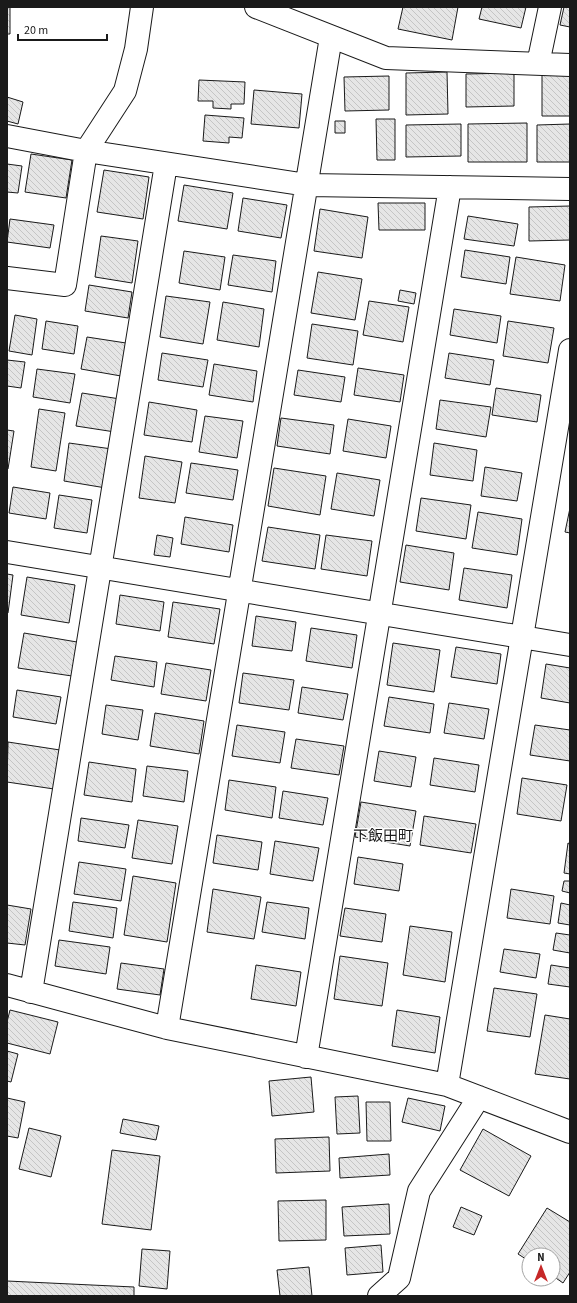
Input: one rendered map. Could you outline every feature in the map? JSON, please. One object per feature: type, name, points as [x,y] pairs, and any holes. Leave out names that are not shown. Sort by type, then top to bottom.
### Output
[{"type":"street","points":[[7,278],[65,285],[86,151],[126,91],[136,49],[142,7]]},
{"type":"street","points":[[256,7],[386,58],[570,65]]},
{"type":"street","points":[[538,64],[550,7]]},
{"type":"street","points":[[167,1028],[331,37]]},
{"type":"street","points":[[7,136],[166,164],[307,184],[450,188],[570,189]]},
{"type":"street","points":[[31,992],[166,164]]},
{"type":"street","points":[[306,1056],[450,188]]},
{"type":"street","points":[[447,1085],[570,350]]},
{"type":"street","points":[[7,552],[570,645]]},
{"type":"street","points":[[7,985],[167,1028],[447,1085],[570,1132]]},
{"type":"street","points":[[379,1296],[399,1278],[419,1191],[479,1097]]},
{"type":"building","points":[[7,7],[10,7],[10,34],[7,34]]},
{"type":"building","points":[[403,7],[458,7],[452,40],[398,29]]},
{"type":"building","points":[[482,7],[526,7],[521,28],[479,19]]},
{"type":"building","points":[[564,7],[570,7],[570,27],[560,25]]},
{"type":"building","points":[[447,72],[448,114],[406,115],[406,73]]},
{"type":"building","points":[[514,73],[514,106],[466,107],[466,74]]},
{"type":"building","points":[[542,73],[570,73],[570,116],[542,116]]},
{"type":"building","points":[[389,76],[389,110],[345,111],[344,77]]},
{"type":"building","points":[[199,80],[245,82],[244,104],[231,104],[231,109],[213,108],[213,101],[198,101]]},
{"type":"building","points":[[254,90],[302,94],[299,128],[251,124]]},
{"type":"building","points":[[7,97],[23,102],[18,124],[7,121]]},
{"type":"building","points":[[205,115],[244,118],[242,138],[229,137],[229,143],[203,141]]},
{"type":"building","points":[[376,119],[395,119],[395,160],[377,160]]},
{"type":"building","points":[[335,121],[345,121],[345,133],[335,133]]},
{"type":"building","points":[[527,123],[527,162],[468,162],[468,124]]},
{"type":"building","points":[[461,124],[461,156],[406,157],[406,125]]},
{"type":"building","points":[[570,124],[570,162],[537,162],[537,125]]},
{"type":"building","points":[[31,154],[72,160],[66,198],[25,192]]},
{"type":"building","points":[[7,164],[22,166],[18,193],[7,192]]},
{"type":"building","points":[[104,170],[149,177],[143,219],[97,212]]},
{"type":"building","points":[[184,185],[233,193],[227,229],[178,221]]},
{"type":"building","points":[[243,198],[287,205],[281,238],[238,231]]},
{"type":"building","points":[[378,203],[425,203],[425,230],[379,230]]},
{"type":"building","points":[[570,206],[570,240],[529,241],[529,207]]},
{"type":"building","points":[[320,209],[368,217],[362,258],[314,251]]},
{"type":"building","points":[[468,216],[518,224],[514,246],[464,239]]},
{"type":"building","points":[[10,219],[54,225],[50,248],[7,242]]},
{"type":"building","points":[[101,236],[138,241],[132,283],[95,277]]},
{"type":"building","points":[[465,250],[510,257],[506,284],[461,277]]},
{"type":"building","points":[[184,251],[225,257],[220,290],[179,283]]},
{"type":"building","points":[[233,255],[276,261],[272,292],[228,285]]},
{"type":"building","points":[[516,257],[565,265],[560,301],[510,294]]},
{"type":"building","points":[[318,272],[362,279],[355,320],[311,313]]},
{"type":"building","points":[[89,285],[132,292],[128,318],[85,311]]},
{"type":"building","points":[[400,290],[416,293],[414,304],[398,301]]},
{"type":"building","points":[[166,296],[210,302],[203,344],[160,337]]},
{"type":"building","points":[[369,301],[409,307],[403,342],[363,335]]},
{"type":"building","points":[[223,302],[264,309],[259,347],[217,340]]},
{"type":"building","points":[[454,309],[501,316],[497,343],[450,335]]},
{"type":"building","points":[[15,315],[37,319],[32,355],[9,351]]},
{"type":"building","points":[[46,321],[78,326],[74,354],[42,349]]},
{"type":"building","points":[[508,321],[554,328],[548,363],[503,356]]},
{"type":"building","points":[[312,324],[358,331],[353,365],[307,358]]},
{"type":"building","points":[[87,337],[126,343],[121,376],[81,369]]},
{"type":"building","points":[[162,353],[208,360],[203,387],[158,380]]},
{"type":"building","points":[[449,353],[494,360],[490,385],[445,378]]},
{"type":"building","points":[[7,360],[25,362],[21,388],[7,386]]},
{"type":"building","points":[[214,364],[257,371],[253,402],[209,395]]},
{"type":"building","points":[[358,368],[404,375],[400,402],[354,395]]},
{"type":"building","points":[[37,369],[75,374],[70,403],[33,397]]},
{"type":"building","points":[[298,370],[345,377],[341,402],[294,395]]},
{"type":"building","points":[[496,388],[541,395],[537,422],[492,415]]},
{"type":"building","points":[[82,393],[120,399],[115,432],[76,426]]},
{"type":"building","points":[[440,400],[491,407],[486,437],[436,429]]},
{"type":"building","points":[[149,402],[197,410],[192,442],[144,435]]},
{"type":"building","points":[[39,409],[65,413],[56,471],[31,467]]},
{"type":"building","points":[[205,416],[243,421],[237,458],[199,452]]},
{"type":"building","points":[[281,418],[334,425],[330,454],[277,446]]},
{"type":"building","points":[[348,419],[391,426],[386,458],[343,451]]},
{"type":"building","points":[[7,430],[14,431],[8,469],[7,469]]},
{"type":"building","points":[[69,443],[112,449],[106,488],[64,481]]},
{"type":"building","points":[[434,443],[477,450],[473,481],[430,475]]},
{"type":"building","points":[[145,456],[182,462],[175,503],[139,498]]},
{"type":"building","points":[[191,463],[238,470],[233,500],[186,493]]},
{"type":"building","points":[[485,467],[522,473],[517,501],[481,496]]},
{"type":"building","points":[[274,468],[326,476],[320,515],[268,506]]},
{"type":"building","points":[[337,473],[380,480],[374,516],[331,509]]},
{"type":"building","points":[[13,487],[50,493],[46,519],[9,513]]},
{"type":"building","points":[[59,495],[92,500],[87,533],[54,528]]},
{"type":"building","points":[[421,498],[471,505],[466,539],[416,531]]},
{"type":"building","points":[[570,508],[570,533],[565,532]]},
{"type":"building","points":[[478,512],[522,519],[517,555],[472,548]]},
{"type":"building","points":[[185,517],[233,525],[229,552],[181,544]]},
{"type":"building","points":[[268,527],[320,535],[315,569],[262,561]]},
{"type":"building","points":[[157,535],[173,538],[170,557],[154,555]]},
{"type":"building","points":[[326,535],[372,541],[367,576],[321,569]]},
{"type":"building","points":[[406,545],[454,553],[449,590],[400,582]]},
{"type":"building","points":[[464,568],[512,575],[507,608],[459,600]]},
{"type":"building","points":[[7,574],[13,575],[8,613],[7,613]]},
{"type":"building","points":[[27,577],[75,585],[69,623],[21,615]]},
{"type":"building","points":[[120,595],[164,602],[160,631],[116,624]]},
{"type":"building","points":[[173,602],[220,609],[214,644],[168,637]]},
{"type":"building","points":[[256,616],[296,622],[292,651],[252,646]]},
{"type":"building","points":[[311,628],[357,635],[352,668],[306,661]]},
{"type":"building","points":[[24,633],[77,642],[72,676],[18,668]]},
{"type":"building","points":[[393,643],[440,650],[434,692],[387,685]]},
{"type":"building","points":[[456,647],[501,654],[497,684],[451,677]]},
{"type":"building","points":[[115,656],[157,662],[154,687],[111,680]]},
{"type":"building","points":[[166,663],[211,670],[206,701],[161,694]]},
{"type":"building","points":[[546,664],[570,668],[570,703],[541,698]]},
{"type":"building","points":[[243,673],[294,680],[289,710],[239,703]]},
{"type":"building","points":[[302,687],[348,694],[343,720],[298,713]]},
{"type":"building","points":[[17,690],[61,697],[56,724],[13,717]]},
{"type":"building","points":[[389,697],[434,704],[430,733],[384,726]]},
{"type":"building","points":[[449,703],[489,709],[484,739],[444,733]]},
{"type":"building","points":[[106,705],[143,710],[138,740],[102,734]]},
{"type":"building","points":[[155,713],[204,721],[199,754],[150,746]]},
{"type":"building","points":[[237,725],[285,732],[280,763],[232,756]]},
{"type":"building","points":[[535,725],[570,730],[570,761],[530,755]]},
{"type":"building","points":[[296,739],[344,746],[339,775],[291,768]]},
{"type":"building","points":[[8,742],[60,750],[54,789],[7,782]]},
{"type":"building","points":[[379,751],[416,757],[411,787],[374,781]]},
{"type":"building","points":[[434,758],[479,765],[475,792],[430,785]]},
{"type":"building","points":[[89,762],[136,769],[132,802],[84,795]]},
{"type":"building","points":[[147,766],[188,771],[184,802],[143,796]]},
{"type":"building","points":[[522,778],[567,785],[561,821],[517,814]]},
{"type":"building","points":[[229,780],[276,787],[272,818],[225,810]]},
{"type":"building","points":[[283,791],[328,798],[323,825],[279,818]]},
{"type":"building","points":[[361,802],[416,811],[410,846],[355,837]]},
{"type":"building","points":[[424,816],[476,824],[471,853],[420,845]]},
{"type":"building","points":[[81,818],[129,825],[125,848],[78,841]]},
{"type":"building","points":[[138,820],[178,826],[172,864],[132,858]]},
{"type":"building","points":[[217,835],[262,842],[258,870],[213,863]]},
{"type":"building","points":[[275,841],[319,848],[313,881],[270,874]]},
{"type":"building","points":[[568,843],[570,844],[570,874],[564,873]]},
{"type":"building","points":[[358,857],[403,864],[399,891],[354,884]]},
{"type":"building","points":[[79,862],[126,869],[121,901],[74,894]]},
{"type":"building","points":[[133,876],[176,883],[167,942],[124,935]]},
{"type":"building","points":[[564,881],[570,881],[570,893],[562,891]]},
{"type":"building","points":[[213,889],[261,897],[254,939],[207,932]]},
{"type":"building","points":[[511,889],[554,896],[550,924],[507,918]]},
{"type":"building","points":[[73,902],[117,908],[113,938],[69,931]]},
{"type":"building","points":[[267,902],[309,908],[305,939],[262,932]]},
{"type":"building","points":[[561,903],[570,905],[570,925],[558,923]]},
{"type":"building","points":[[7,905],[31,909],[25,945],[7,943]]},
{"type":"building","points":[[345,908],[386,914],[382,942],[340,936]]},
{"type":"building","points":[[410,926],[452,932],[445,982],[403,975]]},
{"type":"building","points":[[556,933],[570,935],[570,953],[553,950]]},
{"type":"building","points":[[59,940],[110,947],[106,974],[55,966]]},
{"type":"building","points":[[504,949],[540,954],[536,978],[500,972]]},
{"type":"building","points":[[340,956],[388,963],[382,1006],[334,999]]},
{"type":"building","points":[[121,963],[164,969],[160,995],[117,989]]},
{"type":"building","points":[[256,965],[301,972],[296,1006],[251,999]]},
{"type":"building","points":[[551,965],[570,968],[570,987],[548,984]]},
{"type":"building","points":[[494,988],[537,994],[530,1037],[487,1031]]},
{"type":"building","points":[[10,1010],[58,1022],[50,1054],[7,1043],[7,1022]]},
{"type":"building","points":[[397,1010],[440,1017],[435,1053],[392,1046]]},
{"type":"building","points":[[545,1015],[570,1019],[570,1079],[535,1074]]},
{"type":"building","points":[[7,1051],[18,1054],[11,1082],[7,1081]]},
{"type":"building","points":[[311,1077],[314,1112],[272,1116],[269,1081]]},
{"type":"building","points":[[358,1096],[360,1133],[337,1134],[335,1097]]},
{"type":"building","points":[[7,1098],[25,1102],[18,1138],[7,1136]]},
{"type":"building","points":[[408,1098],[445,1106],[440,1131],[402,1122]]},
{"type":"building","points":[[366,1102],[390,1102],[391,1141],[367,1141]]},
{"type":"building","points":[[123,1119],[159,1126],[156,1140],[120,1133]]},
{"type":"building","points":[[29,1128],[61,1136],[51,1177],[19,1169]]},
{"type":"building","points":[[483,1129],[531,1156],[509,1196],[460,1170]]},
{"type":"building","points":[[329,1137],[330,1171],[276,1173],[275,1139]]},
{"type":"building","points":[[112,1150],[160,1156],[151,1230],[102,1224]]},
{"type":"building","points":[[389,1154],[390,1175],[340,1178],[339,1158]]},
{"type":"building","points":[[326,1200],[326,1240],[279,1241],[278,1201]]},
{"type":"building","points":[[389,1204],[390,1234],[344,1236],[342,1207]]},
{"type":"building","points":[[461,1207],[482,1216],[474,1235],[453,1227]]},
{"type":"building","points":[[547,1208],[570,1222],[570,1272],[563,1283],[561,1282],[561,1247],[522,1247]]},
{"type":"building","points":[[381,1245],[383,1272],[347,1275],[345,1248]]},
{"type":"building","points":[[142,1249],[170,1251],[167,1289],[139,1286]]},
{"type":"building","points":[[521,1249],[521,1256],[518,1254]]},
{"type":"building","points":[[309,1267],[312,1296],[280,1296],[277,1270]]},
{"type":"building","points":[[7,1281],[134,1287],[134,1296],[7,1296]]},
{"type":"district","name":"下飯田町","points":[[383,836]]}]
